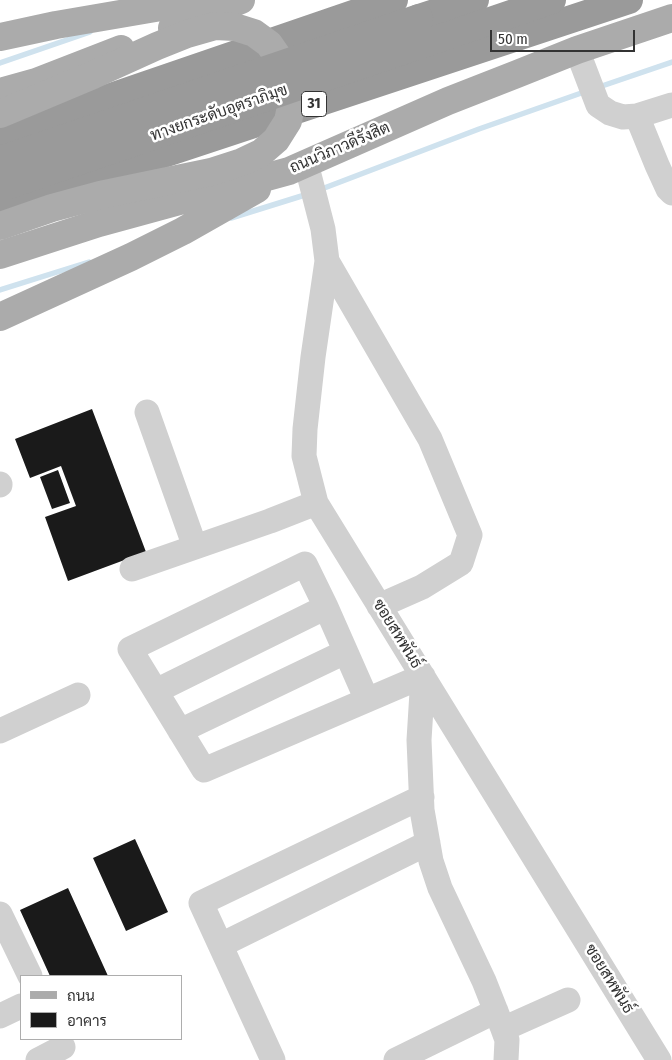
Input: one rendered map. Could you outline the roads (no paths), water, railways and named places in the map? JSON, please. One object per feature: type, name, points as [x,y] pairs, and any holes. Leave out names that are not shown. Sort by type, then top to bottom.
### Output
[{"type":"highway","points":[[0,135],[394,0]]},
{"type":"highway","name":"ทางยกระดับอุตราภิมุข","points":[[0,160],[475,0]]},
{"type":"highway","name":"ทางยกระดับอุตราภิมุข","points":[[0,188],[552,0]]},
{"type":"highway","name":"31","points":[[0,208],[629,0]]},
{"type":"main road","points":[[0,37],[168,6],[223,0]]},
{"type":"main road","points":[[0,92],[36,82],[97,59],[242,0]]},
{"type":"main road","name":"ถนนวิภาวดีรังสิต","points":[[0,256],[99,223],[305,180],[448,101],[577,50],[672,18]]},
{"type":"main road","points":[[0,114],[94,75],[157,46],[187,34],[215,26],[235,27],[254,33],[269,44],[287,70],[293,97],[288,121],[276,140],[261,153],[242,162],[211,172],[100,195],[52,208],[0,226]]},
{"type":"main road","points":[[0,317],[123,261],[238,201],[305,180]]},
{"type":"street","points":[[577,50],[598,105],[610,113],[623,117],[637,116],[672,105]]},
{"type":"street","points":[[637,116],[668,190],[672,193]]},
{"type":"street","name":"ซอยสหพันธ์","points":[[305,180],[323,230],[327,261],[305,428],[304,456],[316,503],[659,1060]]},
{"type":"street","points":[[327,261],[430,439],[470,535],[461,563],[422,587],[379,606]]},
{"type":"street","points":[[147,412],[195,547]]},
{"type":"street","points":[[132,569],[316,503]]},
{"type":"street","points":[[367,700],[305,564],[130,649],[204,770],[367,700],[422,676],[419,740],[422,810],[431,861],[440,888],[484,981],[500,1020],[506,1040],[506,1060]]},
{"type":"street","points":[[156,691],[326,607]]},
{"type":"street","points":[[180,731],[346,652]]},
{"type":"street","points":[[0,731],[78,695]]},
{"type":"street","points":[[274,1060],[201,902],[422,797]]},
{"type":"street","points":[[221,945],[428,843]]},
{"type":"street","points":[[1,918],[30,975]]},
{"type":"street","points":[[396,1060],[500,1020],[568,1000]]},
{"type":"street","points":[[0,1016],[20,1006]]},
{"type":"street","points":[[38,1060],[64,1048]]},
{"type":"waterway","points":[[0,63],[90,32]]},
{"type":"waterway","points":[[599,87],[672,62]]},
{"type":"waterway","points":[[319,190],[479,129],[587,91]]},
{"type":"waterway","points":[[231,218],[308,194]]},
{"type":"waterway","points":[[0,290],[89,262]]}]
